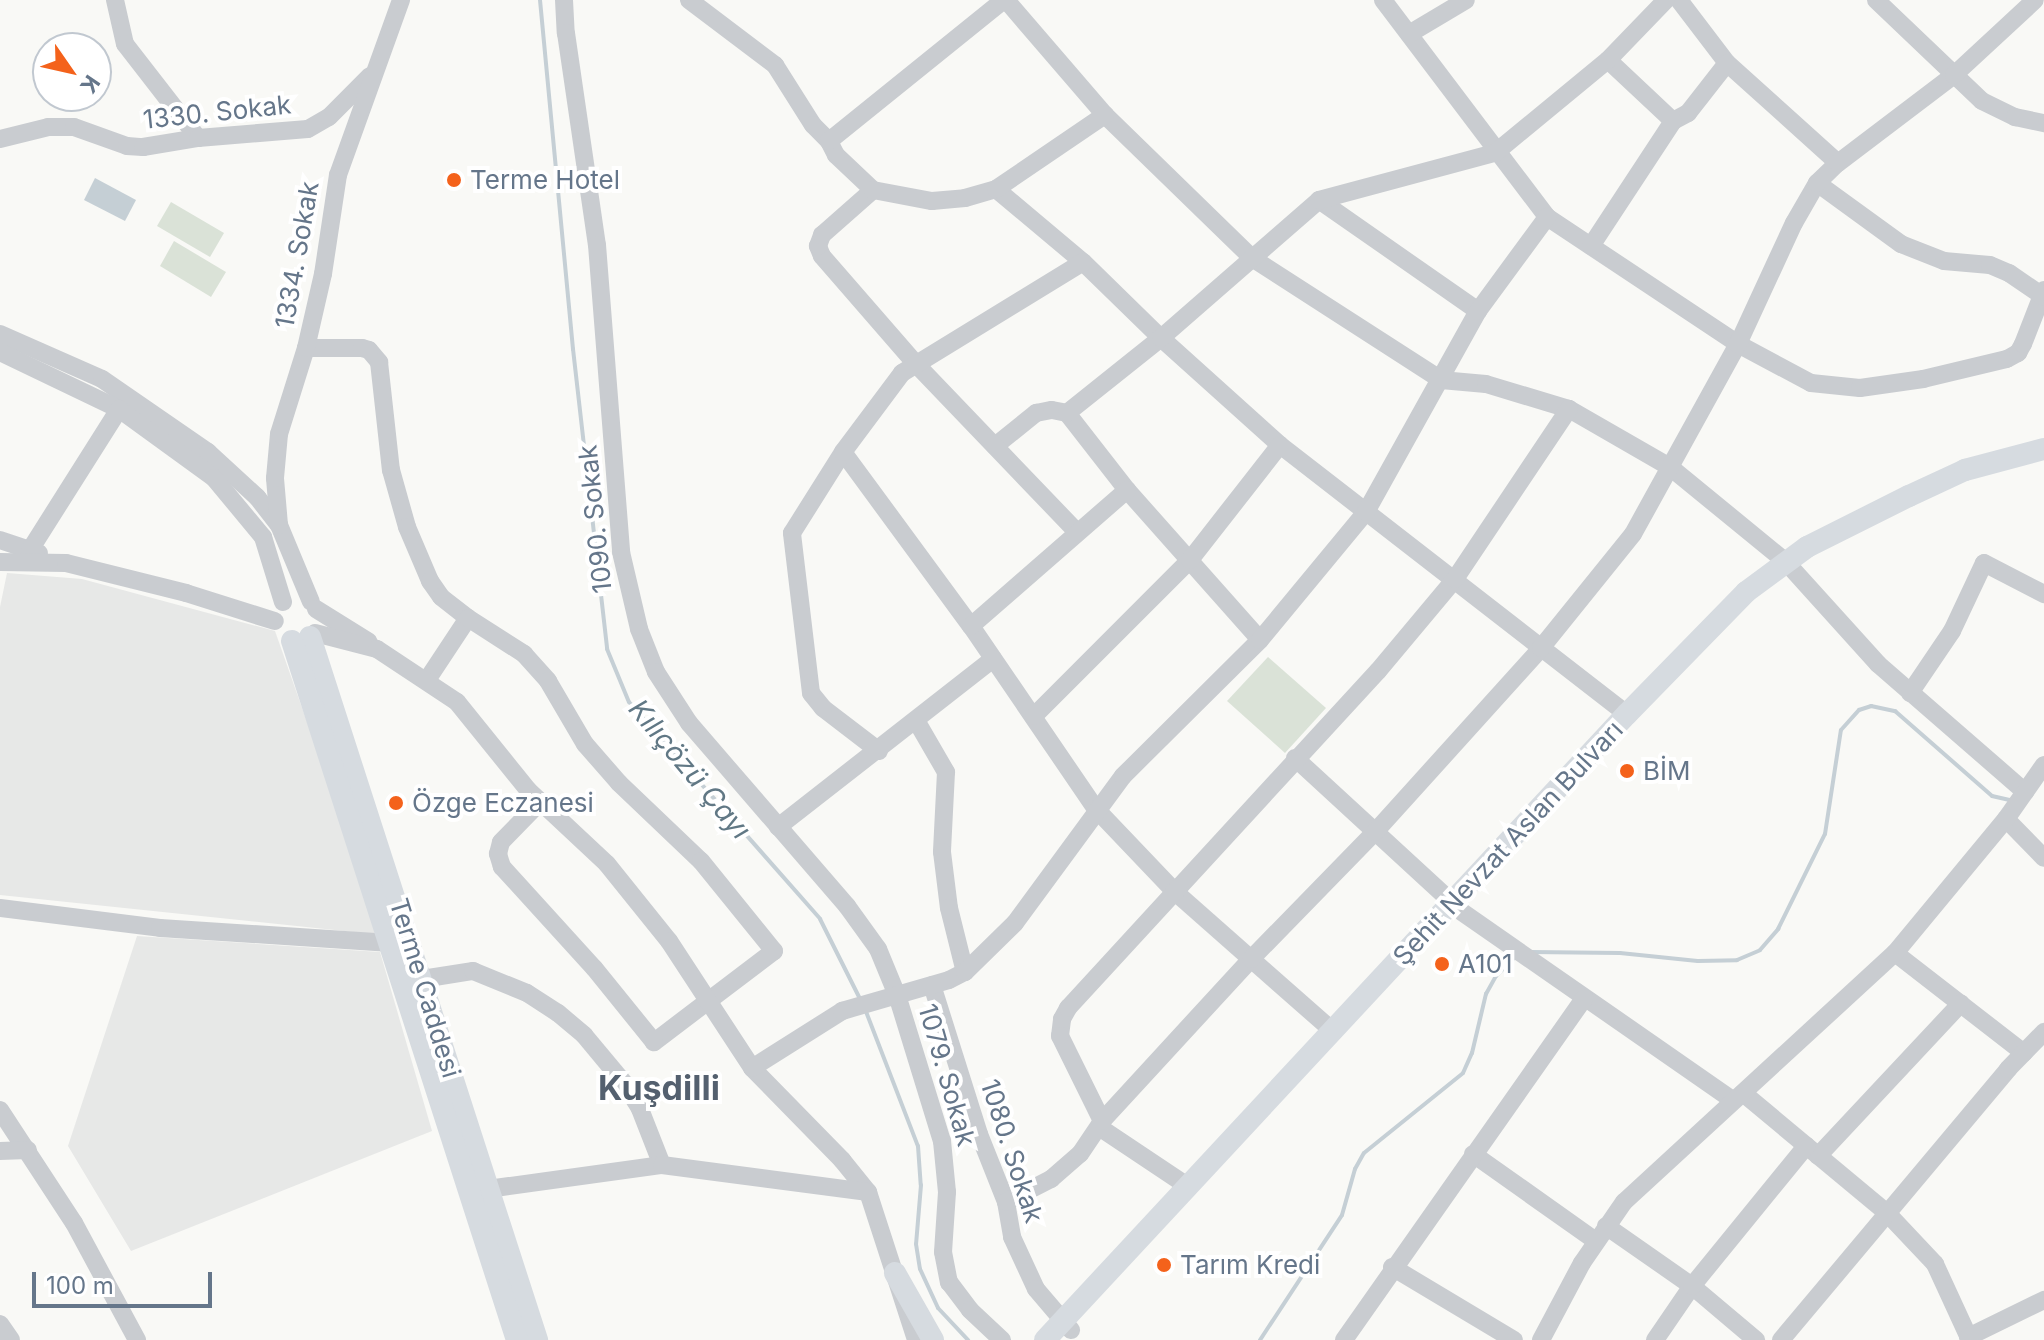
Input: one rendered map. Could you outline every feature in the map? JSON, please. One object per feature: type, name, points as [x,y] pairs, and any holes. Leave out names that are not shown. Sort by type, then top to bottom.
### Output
[{"type":"main road","name":"Şehit Nevzat Aslan Bulvarı","points":[[1065,1331],[1189,1187],[1334,1032],[1458,908],[1627,714],[1729,608],[1789,566],[1965,470],[2044,449]]},
{"type":"main road","name":"Şehit Nevzat Aslan Bulvarı","points":[[1045,1340],[1065,1331],[1670,683],[1789,566],[1946,492],[2010,469],[2044,463]]},
{"type":"main road","name":"Terme Caddesi","points":[[306,637],[391,943],[517,1340]]},
{"type":"main road","name":"Terme Caddesi","points":[[306,637],[422,979],[537,1340]]},
{"type":"main road","points":[[895,1273],[933,1340]]},
{"type":"street","points":[[115,0],[125,44],[198,138]]},
{"type":"street","name":"1334. Sokak","points":[[279,525],[275,478],[279,434],[306,348],[323,274],[338,175],[401,0]]},
{"type":"street","name":"1090. Sokak","points":[[564,0],[566,33],[597,245],[621,552],[632,606],[645,648],[671,698],[715,756],[866,929],[897,995]]},
{"type":"street","points":[[689,0],[775,65],[836,155],[873,190],[932,201],[965,198],[996,189],[1105,115]]},
{"type":"street","points":[[829,141],[1005,0],[1105,115],[1252,258],[1441,380],[1486,384],[1569,409],[1670,467],[1789,566],[1878,664],[2025,792]]},
{"type":"street","points":[[1383,0],[1495,153],[1547,217],[1738,344],[1811,383],[1860,388],[1923,379],[2018,353],[2043,294],[1990,265],[1944,261],[1901,244],[1817,183]]},
{"type":"street","points":[[1409,34],[1466,0]]},
{"type":"street","points":[[1067,413],[1161,338],[1319,200],[1495,153],[1608,60],[1666,0]]},
{"type":"street","points":[[1679,0],[1727,63],[1838,163]]},
{"type":"street","points":[[1876,0],[1982,101],[2001,111],[2044,123]]},
{"type":"street","points":[[1006,1202],[1062,1172],[1100,1124],[1251,959],[1375,832],[1541,648],[1633,534],[1738,344],[1794,223],[1817,183],[1838,163],[1954,75],[2035,0]]},
{"type":"street","points":[[1608,60],[1673,121]]},
{"type":"street","points":[[1591,246],[1673,121],[1688,113],[1727,63]]},
{"type":"street","name":"1330. Sokak","points":[[0,139],[48,127],[74,127],[127,146],[143,147],[317,126],[375,72]]},
{"type":"street","points":[[996,189],[1083,262],[1161,338],[1280,445],[1627,714]]},
{"type":"street","points":[[873,190],[822,235],[818,246],[822,256],[915,363],[1076,531]]},
{"type":"street","points":[[1319,200],[1478,311]]},
{"type":"street","points":[[752,1068],[842,1011],[932,985],[965,972],[1038,896],[1096,809],[1123,776],[1260,640],[1366,512],[1478,311],[1547,217]]},
{"type":"street","points":[[879,751],[823,708],[811,693],[792,544],[797,523],[891,385],[915,363],[1083,262]]},
{"type":"street","points":[[0,334],[102,379],[178,429],[241,481],[279,525],[314,605],[319,621],[306,637]]},
{"type":"street","points":[[306,348],[362,348],[375,355],[381,369],[391,470],[407,527],[430,581],[441,597],[468,618],[524,654],[548,681],[585,744],[619,783],[701,861],[774,951],[654,1042],[594,968],[502,867],[498,854],[501,842],[541,801]]},
{"type":"street","points":[[0,352],[119,409],[207,472],[263,537],[283,602],[275,621],[280,634],[377,649]]},
{"type":"street","points":[[30,550],[119,409]]},
{"type":"street","points":[[1189,1187],[1100,1124],[1060,1036],[1062,1019],[1174,891],[1378,671],[1455,579],[1569,409]]},
{"type":"street","points":[[995,446],[1036,413],[1052,410],[1067,413],[1127,490],[1260,640]]},
{"type":"street","points":[[1034,716],[1190,560],[1280,445]]},
{"type":"street","points":[[843,452],[971,626],[1096,809],[1174,891],[1334,1032]]},
{"type":"street","points":[[971,626],[1076,531],[1127,490]]},
{"type":"street","points":[[0,540],[66,563],[186,593],[275,621]]},
{"type":"street","points":[[0,562],[66,563]]},
{"type":"street","points":[[1910,693],[1952,631],[1984,563],[2044,594]]},
{"type":"street","points":[[283,602],[297,597],[314,605],[457,702],[517,778],[607,864],[649,915],[752,1068],[842,1160],[868,1192],[916,1340]]},
{"type":"street","points":[[427,680],[468,618]]},
{"type":"street","points":[[778,827],[917,722],[993,659]]},
{"type":"street","points":[[917,722],[946,772],[942,852],[949,908],[965,972]]},
{"type":"street","points":[[1295,758],[1458,908],[1584,998],[1738,1096],[1812,1151],[1887,1213],[1935,1264],[1969,1338],[2044,1300]]},
{"type":"street","points":[[1541,1340],[1601,1233],[1646,1180],[1895,953],[2006,819],[2044,765]]},
{"type":"street","points":[[2006,819],[2044,858]]},
{"type":"street","points":[[0,908],[160,928],[391,943]]},
{"type":"street","points":[[1895,953],[2024,1053]]},
{"type":"street","points":[[422,979],[473,971],[527,993],[564,1019],[596,1047],[624,1083],[646,1123],[662,1165]]},
{"type":"street","name":"1080. Sokak","points":[[932,985],[979,1134],[1006,1202],[1012,1237],[1036,1289],[1065,1331]]},
{"type":"street","name":"1079. Sokak","points":[[897,995],[942,1141],[947,1192],[943,1252],[949,1282],[970,1310],[1002,1340]]},
{"type":"street","points":[[1344,1340],[1392,1267],[1584,998]]},
{"type":"street","points":[[1655,1340],[1692,1286],[1812,1151],[1961,1003]]},
{"type":"street","points":[[1781,1340],[2044,1032]]},
{"type":"street","points":[[0,1110],[74,1223],[137,1340]]},
{"type":"street","points":[[0,1151],[28,1150]]},
{"type":"street","points":[[1473,1154],[1692,1286],[1756,1340]]},
{"type":"street","points":[[488,1189],[662,1165],[868,1192]]},
{"type":"street","points":[[1392,1267],[1514,1340]]},
{"type":"street","points":[[0,1324],[11,1340]]},
{"type":"shaded area","points":[[95,178],[136,200],[125,221],[84,200]]},
{"type":"shaded area","points":[[171,202],[224,233],[210,257],[157,226]]},
{"type":"shaded area","points":[[174,241],[226,272],[211,297],[160,266]]},
{"type":"shaded area","points":[[7,573],[82,579],[275,631],[382,935],[0,895],[0,607]]},
{"type":"shaded area","points":[[1268,657],[1326,708],[1285,753],[1227,701]]},
{"type":"shaded area","points":[[137,936],[380,952],[432,1131],[131,1251],[68,1146]]},
{"type":"waterway","name":"Kılıçözü Çayı","points":[[540,0],[573,349],[607,649],[629,702],[820,919],[861,1001]]},
{"type":"waterway","points":[[1531,952],[1620,953],[1698,961],[1737,960],[1760,950],[1778,929],[1825,834],[1841,730],[1859,710],[1871,706],[1895,711],[1992,796],[2010,800]]},
{"type":"waterway","points":[[1260,1340],[1342,1215],[1355,1169],[1364,1153],[1463,1073],[1472,1053],[1486,994],[1496,976],[1515,957]]},
{"type":"waterway","name":"Kılıçözü Çayı","points":[[865,1009],[918,1146],[921,1185],[916,1244],[920,1269],[938,1308],[968,1340]]},
{"type":"place","name":"Terme Hotel","points":[[454,180]]},
{"type":"place","name":"BİM","points":[[1627,771]]},
{"type":"place","name":"Özge Eczanesi","points":[[396,803]]},
{"type":"place","name":"A101","points":[[1442,964]]},
{"type":"place","name":"Tarım Kredi","points":[[1164,1265]]},
{"type":"district","name":"Kuşdilli","points":[[659,1088]]}]
